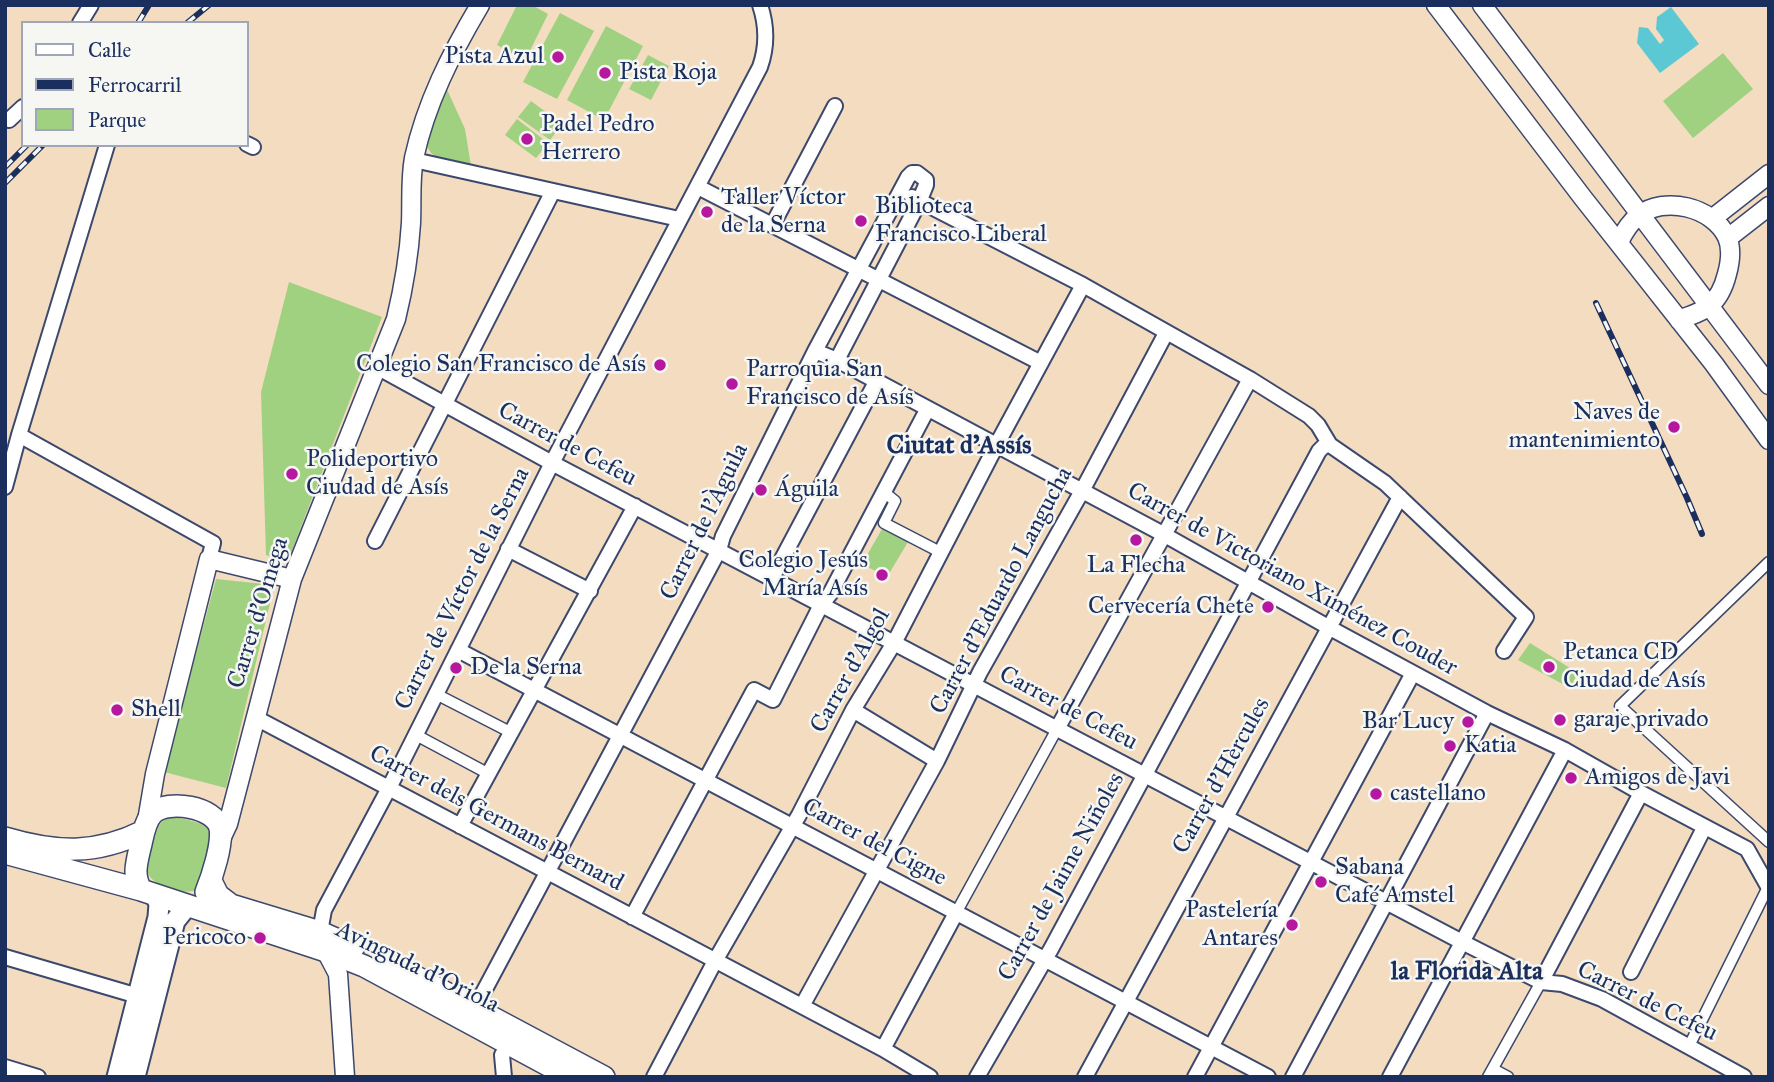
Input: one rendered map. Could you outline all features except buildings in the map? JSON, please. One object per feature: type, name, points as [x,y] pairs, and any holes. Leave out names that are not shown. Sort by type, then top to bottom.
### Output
[{"type":"main road","points":[[5,838],[52,850],[71,850],[122,842],[145,826],[160,808],[172,805],[191,808],[216,819],[220,828],[220,841]]},
{"type":"main road","points":[[117,1077],[158,917],[159,904],[135,880],[145,826]]},
{"type":"main road","name":"Carrer d'Omega","points":[[211,881],[220,841]]},
{"type":"main road","name":"Avinguda d'Oriola","points":[[5,853],[188,905],[226,920],[380,958],[604,1077]]},
{"type":"main road","points":[[135,1077],[175,921],[188,905],[201,899],[211,881]]},
{"type":"main road","name":"Avinguda d'Oriola","points":[[211,881],[218,895],[231,905],[322,944],[344,967],[509,1044],[570,1077]]},
{"type":"street","points":[[81,21],[91,5]]},
{"type":"street","name":"Carrer d'Omega","points":[[220,841],[228,824],[292,579],[396,318],[407,275],[414,160],[435,88],[480,5]]},
{"type":"street","name":"Carrer de Víctor de la Serna","points":[[322,944],[324,910],[389,788],[552,463],[760,67],[765,43],[765,22],[760,5]]},
{"type":"street","points":[[1436,5],[1769,440]]},
{"type":"street","points":[[1482,5],[1769,385]]},
{"type":"street","points":[[773,223],[835,106]]},
{"type":"street","points":[[5,119],[9,120],[21,109]]},
{"type":"street","points":[[5,487],[106,147]]},
{"type":"street","points":[[414,160],[679,219]]},
{"type":"street","name":"Carrer de l'Àguila","points":[[475,1008],[719,550],[723,536],[815,351],[912,173],[917,173],[926,180],[919,202]]},
{"type":"street","points":[[1713,218],[1769,174]]},
{"type":"street","points":[[698,187],[773,223],[1041,363]]},
{"type":"street","points":[[375,541],[553,191]]},
{"type":"street","points":[[896,201],[905,196],[919,202],[1083,285],[1250,379],[1309,416],[1330,445],[1385,483],[1526,617],[1504,651]]},
{"type":"street","points":[[837,360],[919,202]]},
{"type":"street","points":[[1619,242],[1628,225],[1640,213],[1667,204],[1688,208],[1713,218],[1728,237],[1731,261],[1723,289],[1708,307],[1679,320]]},
{"type":"street","points":[[1728,237],[1769,206]]},
{"type":"street","name":"Carrer d'Algol","points":[[654,1077],[715,961],[799,816],[853,710],[894,643],[1083,285]]},
{"type":"street","name":"Carrer d'Eduardo Langucha","points":[[802,1006],[937,761],[980,672],[1082,491],[1166,333]]},
{"type":"street","name":"Carrer de Victoriano Ximénez Couder","points":[[815,351],[837,360],[1163,534],[1487,713],[1565,750],[1747,849],[1768,887]]},
{"type":"street","name":"Carrer de Cefeu","points":[[377,367],[552,463],[1224,818],[1541,982],[1562,984],[1602,999],[1689,1046],[1734,1074]]},
{"type":"street","points":[[883,1049],[1250,379]]},
{"type":"street","points":[[772,578],[876,382]]},
{"type":"street","points":[[632,917],[754,690],[773,700],[821,605],[830,594],[885,494],[928,410]]},
{"type":"street","points":[[19,435],[213,543],[155,775],[145,826]]},
{"type":"street","name":"Carrer de Jaime Niñoles","points":[[977,1077],[1051,949],[1319,451],[1330,445]]},
{"type":"street","points":[[885,494],[895,501],[884,523],[942,553]]},
{"type":"street","name":"Carrer d'Hèrcules","points":[[1085,1077],[1400,497]]},
{"type":"street","points":[[460,826],[635,506]]},
{"type":"street","points":[[508,549],[590,591]]},
{"type":"street","points":[[209,559],[292,579]]},
{"type":"street","points":[[1769,562],[1620,706],[1769,842]]},
{"type":"street","name":"Carrer del Cigne","points":[[458,650],[1268,1077]]},
{"type":"street","points":[[1195,1077],[1413,673]]},
{"type":"street","points":[[436,694],[512,733]]},
{"type":"street","points":[[853,710],[937,761]]},
{"type":"street","points":[[1293,1077],[1487,713]]},
{"type":"street","name":"Carrer dels Germans Bernard","points":[[256,718],[883,1049],[930,1077]]},
{"type":"street","points":[[416,735],[489,774]]},
{"type":"street","points":[[1390,1077],[1565,750]]},
{"type":"street","points":[[1508,1077],[1490,1073],[1641,793]]},
{"type":"street","points":[[1631,972],[1704,828]]},
{"type":"street","points":[[1689,1046],[1768,887]]},
{"type":"street","points":[[322,944],[335,1077]]},
{"type":"street","points":[[5,957],[138,996]]},
{"type":"street","points":[[344,967],[345,1077]]},
{"type":"street","points":[[504,1077],[502,1055],[509,1044]]},
{"type":"street","points":[[5,1067],[38,1077]]},
{"type":"green space","points":[[517,5],[532,5],[548,14],[525,61],[497,45]]},
{"type":"green space","name":"Pista Azul","points":[[560,13],[594,31],[557,99],[523,82]]},
{"type":"green space","name":"Pista Roja","points":[[606,26],[643,46],[604,120],[567,100]]},
{"type":"green space","points":[[1723,53],[1753,89],[1693,138],[1663,101]]},
{"type":"green space","points":[[648,55],[669,66],[651,100],[629,89]]},
{"type":"green space","points":[[445,85],[465,129],[471,166],[435,156],[426,145]]},
{"type":"green space","points":[[531,101],[562,124],[550,140],[518,117]]},
{"type":"green space","name":"Padel Pedro Herrero","points":[[517,119],[548,143],[536,158],[505,135]]},
{"type":"green space","name":"Polideportivo Ciudad de Asís","points":[[289,282],[382,317],[287,563],[266,555],[261,392]]},
{"type":"green space","points":[[882,529],[908,542],[887,577],[862,564]]},
{"type":"green space","points":[[216,579],[264,584],[272,595],[226,788],[164,772]]},
{"type":"green space","name":"Petanca CD Ciudad de Asís","points":[[1530,643],[1578,673],[1570,688],[1518,660]]},
{"type":"green space","points":[[175,817],[202,825],[211,838],[203,882],[197,890],[174,890],[158,884],[149,875],[149,855],[157,829],[164,820]]},
{"type":"water","points":[[1671,7],[1699,44],[1660,73],[1637,43],[1639,27],[1648,28],[1660,44],[1664,40],[1656,29],[1657,17]]},
{"type":"railway","points":[[139,21],[149,5]]},
{"type":"railway","points":[[189,21],[209,5]]},
{"type":"railway","points":[[5,167],[25,147]]},
{"type":"railway","points":[[5,183],[41,147]]},
{"type":"railway","points":[[1596,303],[1702,534]]},
{"type":"place","name":"Pista Azul","points":[[558,57]]},
{"type":"place","name":"Pista Roja","points":[[605,73]]},
{"type":"place","name":"Padel Pedro Herrero","points":[[527,139]]},
{"type":"place","name":"Taller Víctor de la Serna","points":[[707,212]]},
{"type":"place","name":"Biblioteca Francisco Liberal","points":[[861,221]]},
{"type":"place","name":"Colegio San Francisco de Asís","points":[[660,365]]},
{"type":"place","name":"Parroquia San Francisco de Asís","points":[[732,384]]},
{"type":"place","name":"Naves de mantenimiento","points":[[1674,427]]},
{"type":"place","name":"Polideportivo Ciudad de Asís","points":[[292,474]]},
{"type":"place","name":"Águila","points":[[761,490]]},
{"type":"place","name":"La Flecha","points":[[1136,540]]},
{"type":"place","name":"Colegio Jesús María Asís","points":[[882,575]]},
{"type":"place","name":"Cervecería Chete","points":[[1268,607]]},
{"type":"place","name":"Petanca CD Ciudad de Asís","points":[[1549,667]]},
{"type":"place","name":"De la Serna","points":[[456,668]]},
{"type":"place","name":"Shell","points":[[117,710]]},
{"type":"place","name":"garaje privado","points":[[1560,720]]},
{"type":"place","name":"Bar Lucy","points":[[1468,722]]},
{"type":"place","name":"Katia","points":[[1450,746]]},
{"type":"place","name":"Amigos de Javi","points":[[1571,778]]},
{"type":"place","name":"castellano","points":[[1376,794]]},
{"type":"place","name":"Sabana Café Amstel","points":[[1321,882]]},
{"type":"place","name":"Pastelería Antares","points":[[1292,925]]},
{"type":"place","name":"Pericoco","points":[[260,938]]},
{"type":"district","name":"Ciutat d'Assís","points":[[959,447]]},
{"type":"district","name":"la Florida Alta","points":[[1467,973]]}]
